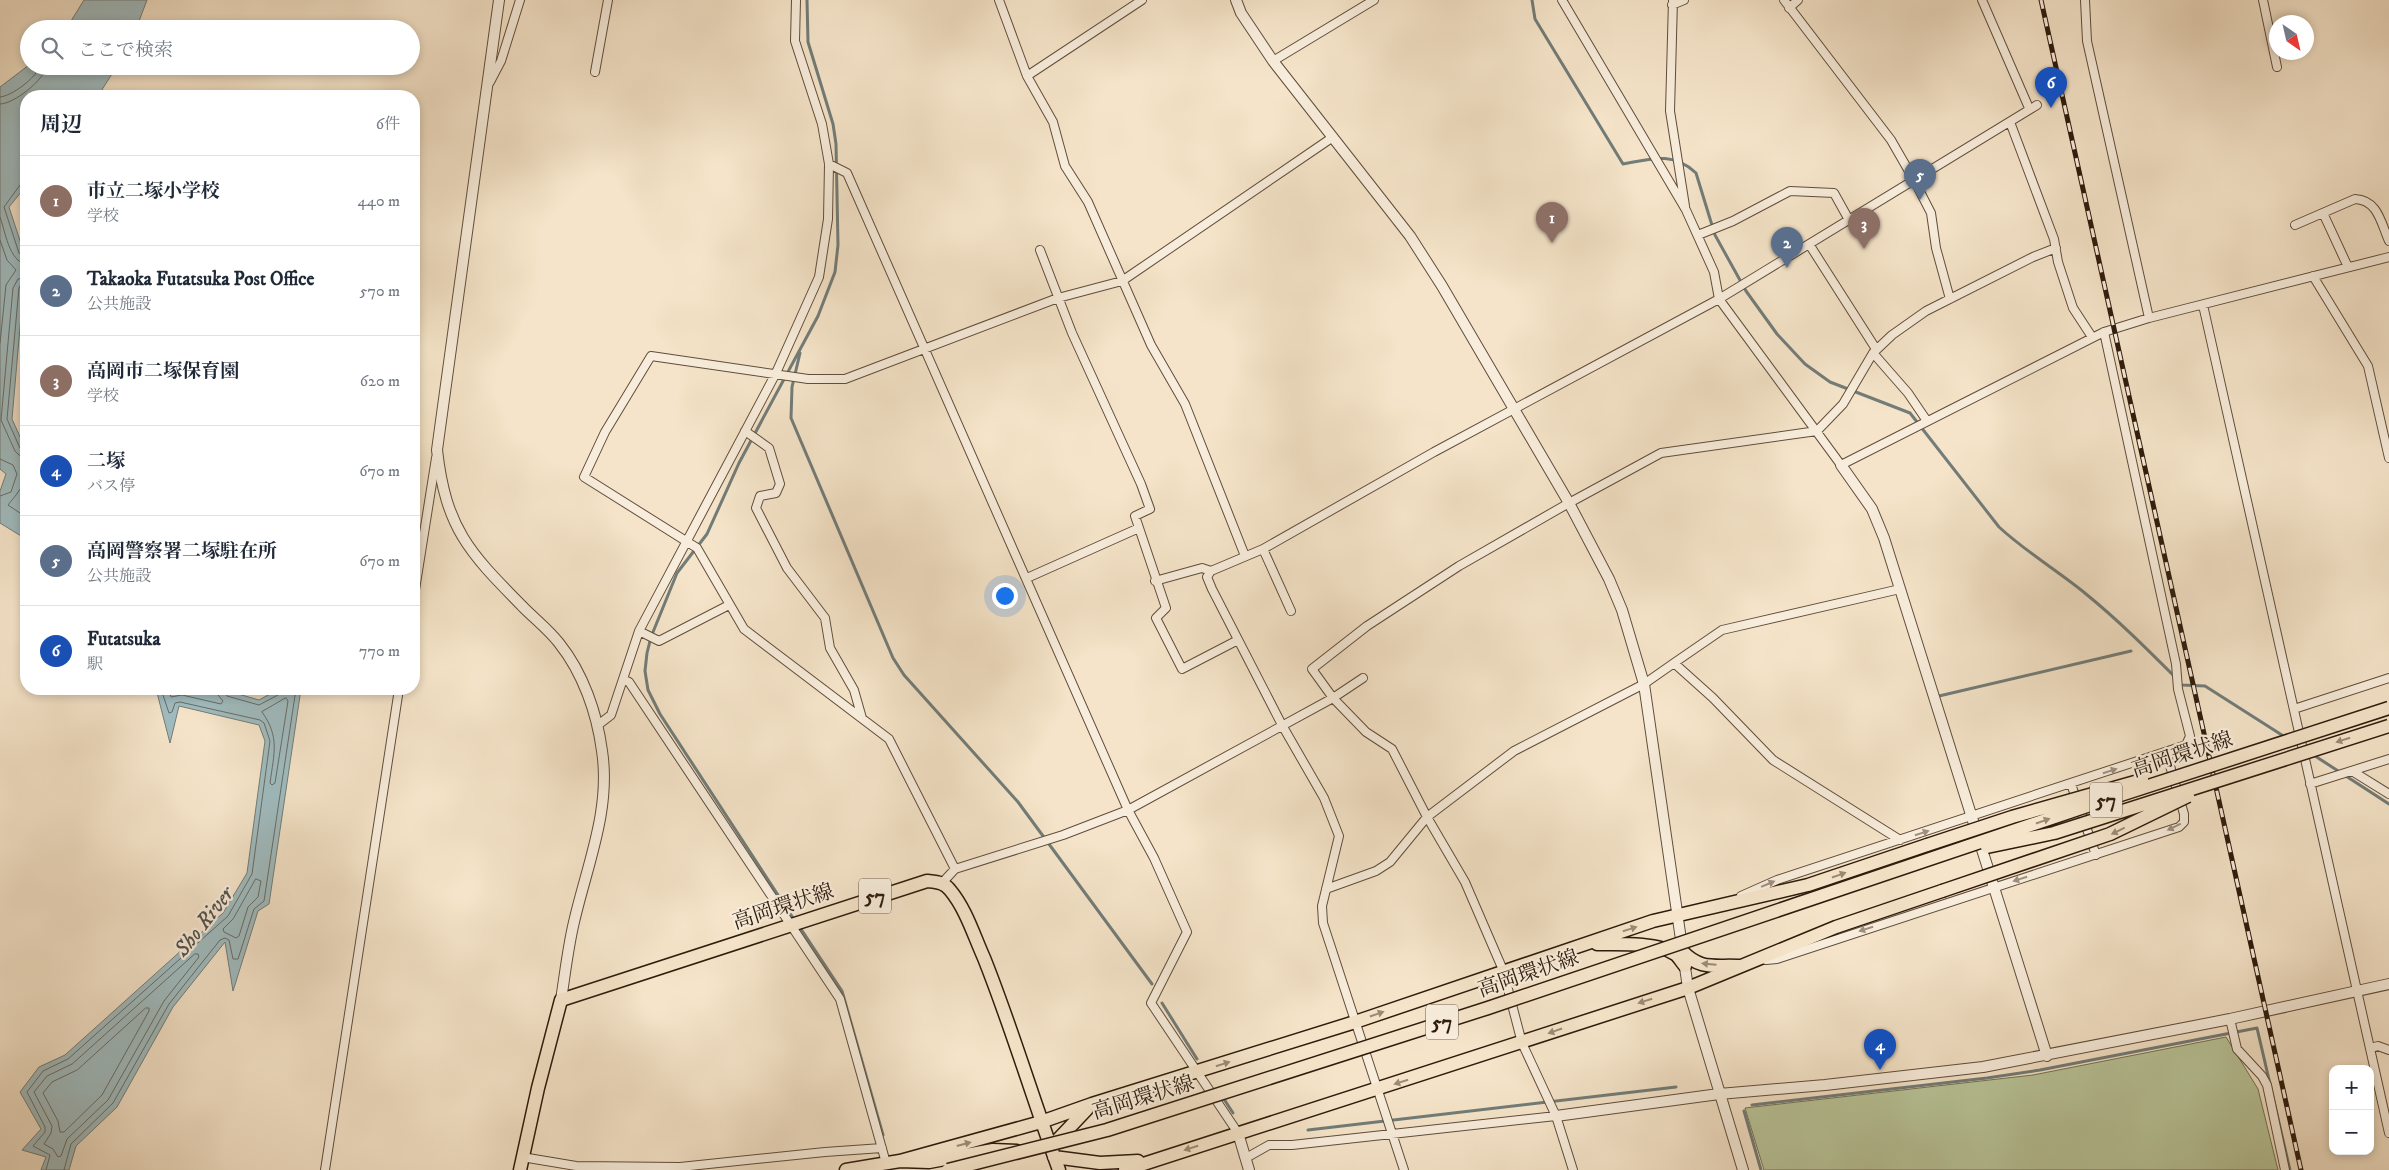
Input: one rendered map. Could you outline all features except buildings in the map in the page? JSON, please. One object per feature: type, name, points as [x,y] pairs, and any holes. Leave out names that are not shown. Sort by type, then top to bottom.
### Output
[{"type":"main road","name":"高岡環状線","points":[[948,1170],[1108,1130],[1488,1008],[1930,858],[2389,708]]},
{"type":"main road","name":"高岡環状線","points":[[1930,858],[2054,833],[2389,726]]},
{"type":"main road","name":"57","points":[[1041,1122],[1092,1104],[1355,1022],[1503,970],[1653,922],[1808,885],[1927,845],[2097,792],[2282,742]]},
{"type":"main road","name":"57","points":[[1125,1170],[1688,988],[1836,927],[2110,834],[2224,778]]},
{"type":"main road","name":"高岡環状線","points":[[561,1000],[910,885],[927,881],[942,883]]},
{"type":"main road","points":[[942,883],[950,890],[967,918],[1008,1017],[1054,1160]]},
{"type":"main road","points":[[1584,944],[1622,944],[1666,950],[1676,954],[1685,966]]},
{"type":"main road","points":[[1682,951],[1693,962],[1706,965],[1746,964]]},
{"type":"main road","points":[[520,1170],[561,1000]]},
{"type":"main road","points":[[1054,1160],[1092,1104]]},
{"type":"main road","points":[[846,1170],[900,1161],[1041,1122]]},
{"type":"main road","points":[[900,1161],[929,1162],[993,1150],[1054,1160],[1100,1162],[1153,1160]]},
{"type":"street","points":[[420,558],[437,450],[499,0]]},
{"type":"street","points":[[486,88],[501,61],[520,0]]},
{"type":"street","points":[[596,72],[608,0]]},
{"type":"street","points":[[598,725],[611,715],[639,631],[688,542],[776,373],[819,277],[828,219],[829,164],[822,124],[795,41],[796,0]]},
{"type":"street","points":[[999,0],[1027,76],[1053,122],[1065,166],[1088,202],[1151,346],[1186,404],[1245,556]]},
{"type":"street","points":[[1027,76],[1142,0]]},
{"type":"street","points":[[1236,0],[1241,13],[1273,61],[1410,236],[1569,503],[1609,580],[1622,610],[1644,684],[1667,835],[1676,917],[1688,988],[1743,1170]]},
{"type":"street","points":[[1273,61],[1374,0]]},
{"type":"street","points":[[1562,0],[1686,210],[1714,272],[1719,299],[1772,374],[1792,395],[1872,509],[1884,538],[2047,1056]]},
{"type":"street","points":[[1684,0],[1672,3],[1670,111],[1686,210]]},
{"type":"street","points":[[1784,0],[1891,140],[1914,180],[1931,213],[1936,248],[1950,299]]},
{"type":"street","points":[[1789,8],[1798,0]]},
{"type":"street","points":[[1982,0],[2029,108]]},
{"type":"street","points":[[2085,0],[2087,41],[2149,318]]},
{"type":"street","points":[[2263,0],[2277,67]]},
{"type":"street","points":[[1155,581],[1202,568],[1211,570],[1263,549],[1514,409],[1719,299],[2010,122],[2029,108],[2037,105]]},
{"type":"street","points":[[2010,122],[2056,248],[2073,308],[2092,337]]},
{"type":"street","points":[[955,868],[889,739],[744,629],[697,548],[584,477],[605,432],[650,356],[808,379],[845,379],[1058,298],[1122,281],[1333,137]]},
{"type":"street","points":[[829,164],[847,173],[1128,810],[1154,858],[1187,932],[1151,1003],[1238,1134],[1249,1170]]},
{"type":"street","points":[[1698,235],[1732,221],[1790,191],[1834,194],[1849,220]]},
{"type":"street","points":[[2295,225],[2355,199],[2366,199],[2375,207],[2389,241]]},
{"type":"street","points":[[2323,213],[2348,268]]},
{"type":"street","points":[[1809,244],[1874,351],[1908,393],[1927,421]]},
{"type":"street","points":[[1573,1170],[1556,1116],[1522,1043],[1503,970],[1464,882],[1392,750],[1366,732],[1333,698],[1312,669],[1367,626],[1459,566],[1661,453],[1817,431],[1843,404],[1874,351],[1892,335],[1926,311],[2033,256],[2056,248]]},
{"type":"street","points":[[1040,250],[1072,333],[1141,484],[1150,509],[1135,516],[1155,581],[1166,608],[1156,618],[1182,669],[1238,640]]},
{"type":"street","points":[[1841,465],[2104,332],[2149,318],[2389,257]]},
{"type":"street","points":[[2314,276],[2368,366],[2389,458]]},
{"type":"street","points":[[2202,305],[2389,1133]]},
{"type":"street","points":[[1724,904],[1777,880],[2186,745],[2190,736],[2178,689],[2176,664],[2104,332]]},
{"type":"street","points":[[2379,415],[2389,412]]},
{"type":"street","points":[[745,431],[769,448],[780,484],[776,493],[760,496],[756,508],[787,568],[825,618],[830,648],[854,690],[862,718]]},
{"type":"street","points":[[437,450],[441,483],[458,530],[485,570],[559,643],[577,672],[598,725],[603,753],[604,786],[601,816],[574,922],[561,1000]]},
{"type":"street","points":[[1027,578],[1139,528]]},
{"type":"street","points":[[1263,549],[1291,611]]},
{"type":"street","points":[[1211,570],[1207,577],[1282,725],[1324,798],[1339,836],[1322,906],[1323,923],[1404,1170]]},
{"type":"street","points":[[1326,889],[1376,871],[1390,862],[1427,817],[1514,751],[1644,684],[1722,630],[1900,589]]},
{"type":"street","points":[[639,631],[659,641],[729,605]]},
{"type":"street","points":[[1674,663],[1713,698],[1773,760],[1900,840]]},
{"type":"street","points":[[942,883],[955,868],[1063,835],[1128,810],[1333,698],[1363,678]]},
{"type":"street","points":[[2294,709],[2389,678]]},
{"type":"street","points":[[623,679],[629,682],[792,924],[840,999],[886,1163]]},
{"type":"street","points":[[325,1170],[398,695]]},
{"type":"street","points":[[1746,964],[1777,959],[2178,827],[2184,822],[2184,814],[2166,752]]},
{"type":"street","points":[[2310,784],[2389,759]]},
{"type":"street","points":[[2352,771],[2389,794]]},
{"type":"street","points":[[2071,784],[2096,855]]},
{"type":"street","points":[[1246,1158],[1269,1145],[1292,1145],[1556,1116],[1720,1094],[1933,1073],[2047,1056],[2389,984]]},
{"type":"street","points":[[2230,1019],[2237,1048],[2262,1076],[2267,1086],[2285,1170]]},
{"type":"street","points":[[2370,1048],[2378,1046],[2389,1050]]},
{"type":"street","points":[[522,1157],[576,1166],[680,1167],[882,1148]]},
{"type":"green space","points":[[2226,1037],[2258,1089],[2278,1170],[1764,1170],[1745,1108],[2033,1075]]},
{"type":"water","points":[[84,0],[147,0],[139,20],[72,20]]},
{"type":"water","points":[[20,72],[20,75],[111,75],[102,90],[20,90],[20,193],[9,207],[20,241],[20,328],[12,419],[20,437],[20,535],[0,523],[0,491],[6,474],[0,469],[0,87]]},
{"type":"water","points":[[158,695],[242,695],[259,700],[268,695],[300,695],[269,904],[258,911],[233,991],[225,942],[173,1007],[117,1107],[76,1146],[69,1170],[41,1170],[46,1157],[22,1150],[41,1129],[20,1092],[39,1067],[65,1055],[223,913],[247,873],[265,741],[259,725],[179,706],[170,743]]},
{"type":"waterway","points":[[795,921],[660,714],[648,690],[645,671],[651,637],[677,573],[707,534],[739,463],[818,316],[835,272],[838,245],[836,144],[833,124],[808,42],[807,0]]},
{"type":"waterway","points":[[1532,0],[1535,19],[1623,164],[1661,158],[1670,159],[1687,166],[1696,173],[1715,235],[1746,291],[1777,334],[1805,364],[1830,382],[1910,413],[1999,527],[2098,604],[2176,678]]},
{"type":"waterway","points":[[800,353],[792,387],[791,418],[893,658],[904,675],[1018,802],[1152,984]]},
{"type":"waterway","points":[[1939,696],[2131,651]]},
{"type":"waterway","points":[[2180,683],[2182,685],[2205,686],[2285,737]]},
{"type":"waterway","points":[[2312,754],[2389,804]]},
{"type":"waterway","points":[[799,926],[842,991],[883,1135]]},
{"type":"waterway","points":[[1162,1003],[1197,1059]]},
{"type":"waterway","points":[[1752,1105],[1987,1078],[2040,1070],[2257,1028],[2290,1170]]},
{"type":"waterway","points":[[1308,1130],[1676,1087]]},
{"type":"waterway","points":[[1222,1096],[1233,1113]]},
{"type":"waterway","points":[[1744,1111],[1761,1170]]},
{"type":"railway","points":[[2041,0],[2301,1170]]},
{"type":"place","name":"Futatsuka","points":[[2051,108]]},
{"type":"place","name":"高岡警察署二塚駐在所","points":[[1920,200]]},
{"type":"place","name":"市立二塚小学校","points":[[1552,243]]},
{"type":"place","name":"高岡市二塚保育園","points":[[1864,249]]},
{"type":"place","name":"Takaoka Futatsuka Post Office","points":[[1787,268]]},
{"type":"place","name":"二塚","points":[[1880,1070]]},
{"type":"water label","name":"Sho River","points":[[203,921]]}]
